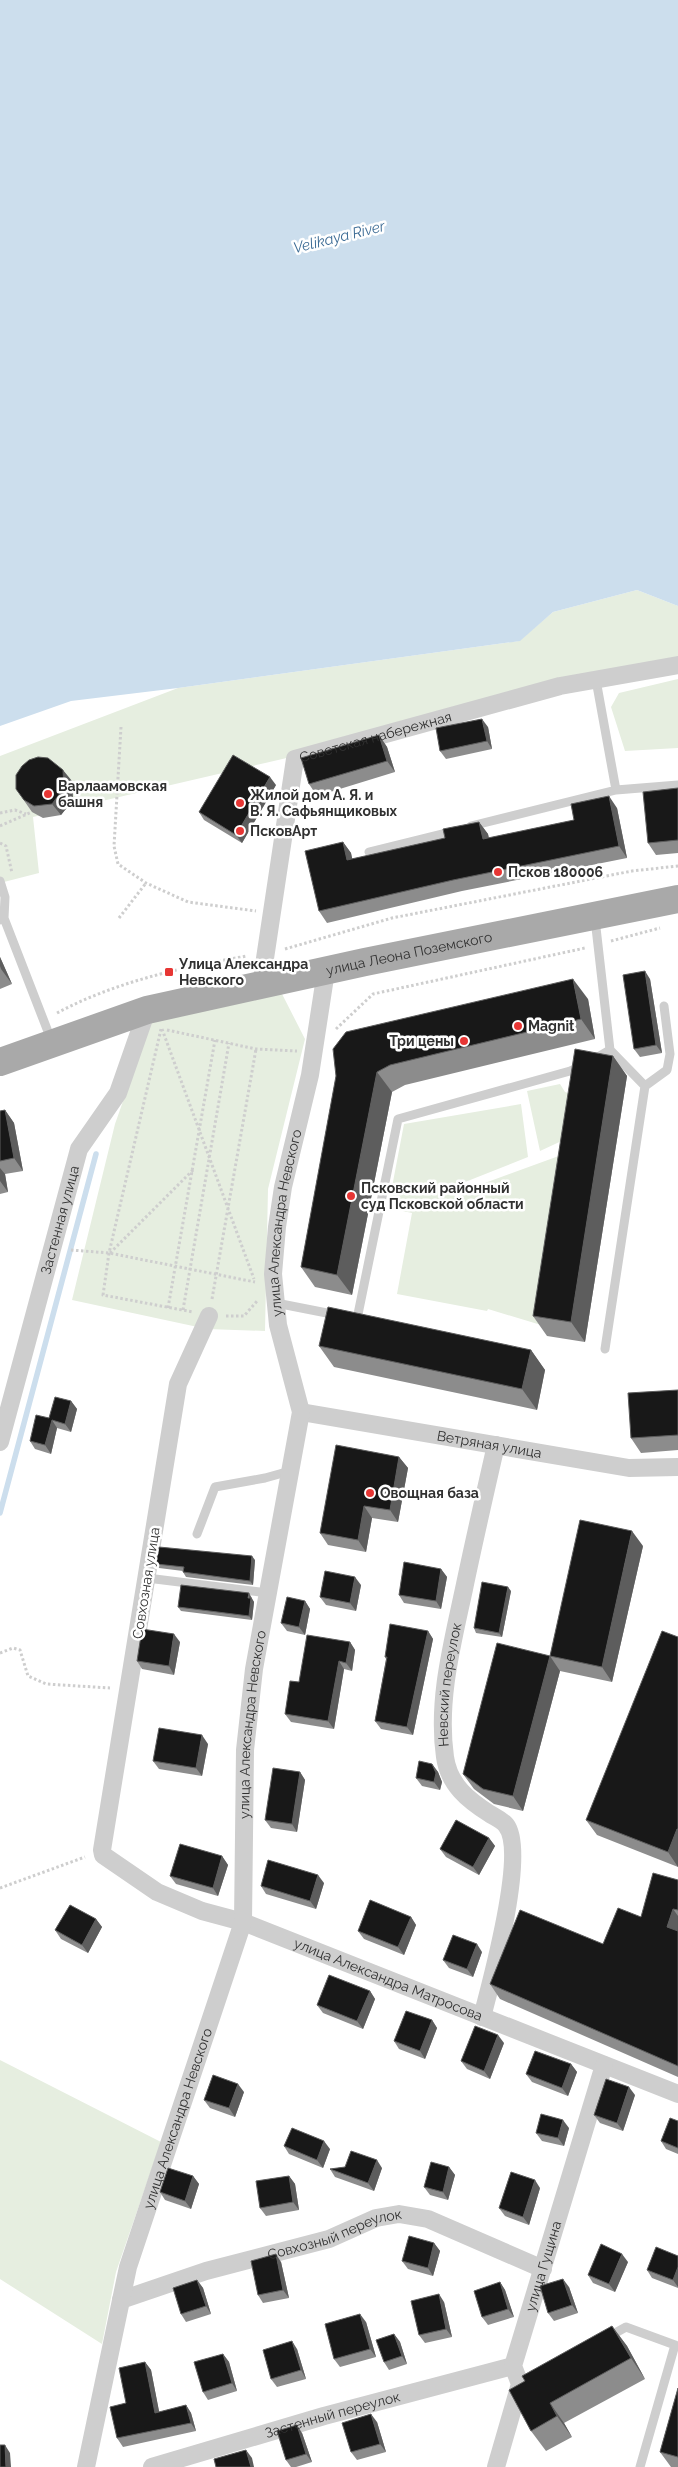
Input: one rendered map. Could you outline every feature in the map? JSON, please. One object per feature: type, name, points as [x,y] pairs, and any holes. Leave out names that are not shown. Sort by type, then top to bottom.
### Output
[{"type":"main road","name":"улица Леона Поземского","points":[[0,1062],[48,1031],[150,1022],[261,984],[678,899]]},
{"type":"street","name":"Советская набережная","points":[[261,984],[295,760],[560,686],[678,665]]},
{"type":"street","name":"улица Александра Невского","points":[[86,2467],[128,2267],[243,1922],[246,1750],[254,1669],[301,1412],[278,1325],[268,1300],[273,1274],[283,1187],[313,1052],[326,971]]},
{"type":"street","name":"Застенная улица","points":[[0,1442],[79,1149],[118,1093],[150,1022]]},
{"type":"street","name":"Совхозная улица","points":[[103,1853],[178,1384],[209,1316]]},
{"type":"street","name":"Ветряная улица","points":[[301,1412],[629,1468],[678,1467]]},
{"type":"street","name":"Невский переулок","points":[[482,2017],[503,1933],[513,1854],[512,1837],[506,1824],[468,1798],[452,1781],[445,1760],[442,1724],[448,1661],[496,1445]]},
{"type":"street","name":"улица Александра Матросова","points":[[103,1853],[157,1892],[202,1911],[243,1922],[678,2094]]},
{"type":"street","name":"улица Гущина","points":[[514,2366],[604,2065]]},
{"type":"street","name":"Совхозный переулок","points":[[121,2300],[206,2271],[329,2239],[376,2218],[399,2214],[428,2219],[543,2269]]},
{"type":"street","points":[[496,2467],[525,2382],[514,2366]]},
{"type":"street","name":"Застенный переулок","points":[[152,2467],[324,2416],[514,2366]]},
{"type":"lane","points":[[596,680],[616,790]]},
{"type":"lane","points":[[369,852],[616,790],[678,785]]},
{"type":"lane","points":[[0,881],[5,897],[2,919],[48,1031]]},
{"type":"lane","points":[[594,915],[610,1050],[646,1086]]},
{"type":"lane","points":[[605,1349],[646,1086],[667,1070],[670,1054],[664,1006]]},
{"type":"lane","points":[[357,1319],[398,1119],[570,1072],[610,1050]]},
{"type":"lane","points":[[268,1300],[367,1321]]},
{"type":"lane","points":[[197,1534],[214,1487],[265,1478],[290,1471]]},
{"type":"lane","points":[[147,1578],[268,1593]]},
{"type":"lane","points":[[602,2340],[626,2327],[677,2341],[640,2467]]},
{"type":"path","points":[[121,726],[114,846],[118,864],[146,883],[188,902],[215,908],[272,912]]},
{"type":"path","points":[[0,813],[15,810],[26,814]]},
{"type":"path","points":[[0,826],[32,812]]},
{"type":"path","points":[[0,843],[6,846],[13,878]]},
{"type":"path","points":[[48,1031],[57,1013],[79,1001],[147,978],[194,965],[296,948],[392,918],[632,871],[678,866]]},
{"type":"path","points":[[119,918],[146,883]]},
{"type":"path","points":[[150,1022],[215,1040],[256,1048],[313,1052],[373,994],[598,945],[662,928]]},
{"type":"path","points":[[53,1005],[57,1013]]},
{"type":"path","points":[[150,1022],[200,1134],[255,1282],[268,1300],[244,1316],[209,1316],[102,1295],[150,1022]]},
{"type":"path","points":[[168,1308],[194,1169],[215,1040]]},
{"type":"path","points":[[183,1310],[229,1043]]},
{"type":"path","points":[[209,1316],[256,1048]]},
{"type":"path","points":[[109,1253],[194,1169]]},
{"type":"path","points":[[71,1250],[109,1253],[255,1282]]},
{"type":"path","points":[[0,1653],[13,1648],[20,1650],[28,1676],[46,1684],[128,1689]]},
{"type":"path","points":[[0,1888],[103,1853]]},
{"type":"shaded area","points":[[637,590],[678,606],[678,667],[33,817],[39,873],[0,883],[0,756],[178,688],[519,641],[553,612]]},
{"type":"shaded area","points":[[678,679],[678,748],[625,751],[611,707],[619,693]]},
{"type":"shaded area","points":[[280,990],[305,1039],[268,1189],[265,1331],[207,1329],[72,1300],[115,1124],[153,1016]]},
{"type":"shaded area","points":[[560,1084],[565,1092],[574,1095],[568,1138],[540,1151],[527,1091]]},
{"type":"shaded area","points":[[521,1104],[528,1157],[455,1186],[452,1195],[461,1197],[463,1191],[567,1153],[541,1325],[488,1309],[487,1311],[397,1294],[412,1213],[388,1208],[404,1124]]},
{"type":"shaded area","points":[[0,2060],[161,2142],[116,2272],[102,2344],[0,2279]]},
{"type":"water","name":"Velikaya River","points":[[0,0],[678,0],[678,606],[637,590],[553,612],[520,641],[71,701],[0,726]]},
{"type":"building","points":[[482,719],[487,741],[440,751],[436,728]]},
{"type":"building","points":[[379,735],[387,761],[309,784],[301,758]]},
{"type":"building","name":"Жилой дом А. Я. и В. Я. Сафьянщиковых","points":[[233,755],[270,777],[236,835],[199,812]]},
{"type":"building","name":"Варлаамовская башня","points":[[38,757],[48,758],[63,770],[64,788],[52,804],[34,806],[24,800],[16,789],[16,775],[29,760]]},
{"type":"building","points":[[678,788],[678,840],[648,843],[643,792]]},
{"type":"building","points":[[609,796],[619,846],[453,880],[319,911],[305,851],[343,842],[347,860],[445,838],[443,829],[479,822],[483,839],[574,820],[571,804]]},
{"type":"building","points":[[645,971],[656,1045],[634,1049],[623,975]]},
{"type":"building","points":[[573,979],[581,1019],[390,1065],[377,1072],[337,1275],[301,1267],[336,1076],[333,1049],[346,1032]]},
{"type":"building","points":[[575,1049],[613,1056],[571,1322],[533,1316]]},
{"type":"building","points":[[5,1110],[14,1158],[0,1161],[0,1111]]},
{"type":"building","points":[[328,1307],[531,1350],[522,1389],[319,1346]]},
{"type":"building","points":[[678,1390],[678,1435],[631,1438],[628,1393]]},
{"type":"building","points":[[55,1397],[71,1401],[65,1424],[52,1420],[45,1445],[30,1441],[36,1415],[49,1418]]},
{"type":"building","name":"Овощная база","points":[[336,1445],[399,1457],[390,1510],[364,1506],[358,1540],[320,1533]]},
{"type":"building","points":[[580,1520],[632,1531],[602,1667],[550,1656]]},
{"type":"building","points":[[159,1547],[252,1556],[250,1581],[183,1572],[184,1567],[156,1564]]},
{"type":"building","points":[[404,1562],[441,1569],[436,1601],[399,1595]]},
{"type":"building","points":[[325,1571],[355,1577],[350,1603],[320,1597]]},
{"type":"building","points":[[482,1582],[508,1587],[499,1633],[474,1628]]},
{"type":"building","points":[[181,1585],[249,1593],[248,1598],[251,1598],[249,1616],[178,1607]]},
{"type":"building","points":[[287,1597],[305,1601],[299,1627],[281,1623]]},
{"type":"building","points":[[390,1624],[428,1631],[407,1727],[375,1721],[387,1657],[385,1657]]},
{"type":"building","points":[[142,1629],[174,1634],[169,1666],[137,1661]]},
{"type":"building","points":[[662,1631],[678,1637],[678,1829],[668,1852],[586,1820]]},
{"type":"building","points":[[307,1635],[350,1642],[346,1663],[339,1661],[328,1721],[285,1714],[290,1681],[299,1682]]},
{"type":"building","points":[[497,1643],[550,1656],[513,1796],[483,1789],[463,1774]]},
{"type":"building","points":[[159,1728],[202,1735],[196,1768],[153,1761]]},
{"type":"building","points":[[419,1761],[432,1764],[436,1773],[434,1782],[416,1778]]},
{"type":"building","points":[[273,1768],[300,1772],[292,1824],[265,1820]]},
{"type":"building","points":[[456,1820],[489,1838],[473,1867],[440,1849]]},
{"type":"building","points":[[180,1844],[222,1856],[213,1888],[170,1876]]},
{"type":"building","points":[[268,1860],[318,1875],[310,1901],[261,1886]]},
{"type":"building","points":[[653,1873],[678,1880],[678,1910],[673,1909],[667,1927],[678,1931],[678,2066],[490,1984],[520,1910],[603,1944],[618,1908],[641,1917]]},
{"type":"building","points":[[370,1900],[411,1917],[398,1947],[358,1931]]},
{"type":"building","points":[[70,1905],[96,1919],[82,1945],[55,1930]]},
{"type":"building","points":[[453,1935],[477,1944],[467,1969],[443,1960]]},
{"type":"building","points":[[329,1975],[370,1991],[357,2021],[317,2005]]},
{"type":"building","points":[[406,2011],[432,2020],[420,2051],[394,2041]]},
{"type":"building","points":[[475,2026],[498,2035],[484,2071],[461,2061]]},
{"type":"building","points":[[535,2051],[571,2064],[562,2088],[526,2074]]},
{"type":"building","points":[[213,2075],[238,2084],[229,2108],[204,2100]]},
{"type":"building","points":[[606,2079],[629,2087],[617,2123],[594,2115]]},
{"type":"building","points":[[541,2114],[563,2120],[558,2138],[536,2133]]},
{"type":"building","points":[[670,2118],[678,2121],[678,2148],[661,2141]]},
{"type":"building","points":[[292,2128],[324,2141],[317,2160],[284,2146]]},
{"type":"building","points":[[351,2151],[377,2160],[368,2183],[330,2169],[345,2167]]},
{"type":"building","points":[[431,2162],[449,2167],[443,2192],[424,2187]]},
{"type":"building","points":[[168,2168],[193,2176],[185,2201],[160,2192]]},
{"type":"building","points":[[511,2172],[535,2180],[523,2217],[499,2208]]},
{"type":"building","points":[[289,2176],[293,2202],[260,2208],[256,2181]]},
{"type":"building","points":[[409,2236],[434,2243],[428,2268],[402,2261]]},
{"type":"building","points":[[601,2244],[622,2254],[609,2284],[588,2275]]},
{"type":"building","points":[[656,2247],[678,2256],[678,2267],[673,2280],[647,2270]]},
{"type":"building","points":[[276,2254],[283,2290],[258,2295],[251,2261]]},
{"type":"building","points":[[563,2279],[572,2305],[548,2313],[540,2286]]},
{"type":"building","points":[[197,2280],[206,2306],[181,2314],[173,2288]]},
{"type":"building","points":[[500,2282],[508,2309],[482,2317],[474,2291]]},
{"type":"building","points":[[439,2294],[446,2329],[419,2335],[411,2301]]},
{"type":"building","points":[[360,2314],[370,2349],[334,2359],[325,2324]]},
{"type":"building","points":[[612,2326],[631,2358],[550,2403],[557,2416],[531,2431],[509,2390],[525,2381],[522,2376]]},
{"type":"building","points":[[394,2334],[402,2356],[384,2362],[376,2340]]},
{"type":"building","points":[[292,2341],[301,2370],[271,2379],[263,2350]]},
{"type":"building","points":[[223,2354],[232,2383],[203,2392],[194,2362]]},
{"type":"building","points":[[145,2362],[155,2413],[186,2405],[191,2423],[117,2438],[110,2407],[126,2403],[119,2368]]},
{"type":"building","points":[[678,2388],[678,2457],[660,2452]]},
{"type":"building","points":[[371,2414],[380,2444],[351,2452],[342,2423]]},
{"type":"building","points":[[297,2425],[306,2454],[286,2460],[277,2431]]},
{"type":"building","points":[[0,2445],[5,2445],[6,2467],[0,2467]]},
{"type":"building","points":[[246,2450],[251,2467],[216,2467],[214,2459]]},
{"type":"waterway","points":[[0,1513],[96,1154]]},
{"type":"place","name":"Варлаамовская башня","points":[[48,794]]},
{"type":"place","name":"Жилой дом А. Я. и В. Я. Сафьянщиковых","points":[[240,803]]},
{"type":"place","name":"ПсковАрт","points":[[240,831]]},
{"type":"place","name":"Псков 180006","points":[[498,872]]},
{"type":"place","name":"Улица Александра Невского","points":[[169,972]]},
{"type":"place","name":"Magnit","points":[[518,1026]]},
{"type":"place","name":"Три цены","points":[[464,1041]]},
{"type":"place","name":"Псковский районный суд Псковской области","points":[[351,1196]]},
{"type":"place","name":"Овощная база","points":[[370,1493]]}]
